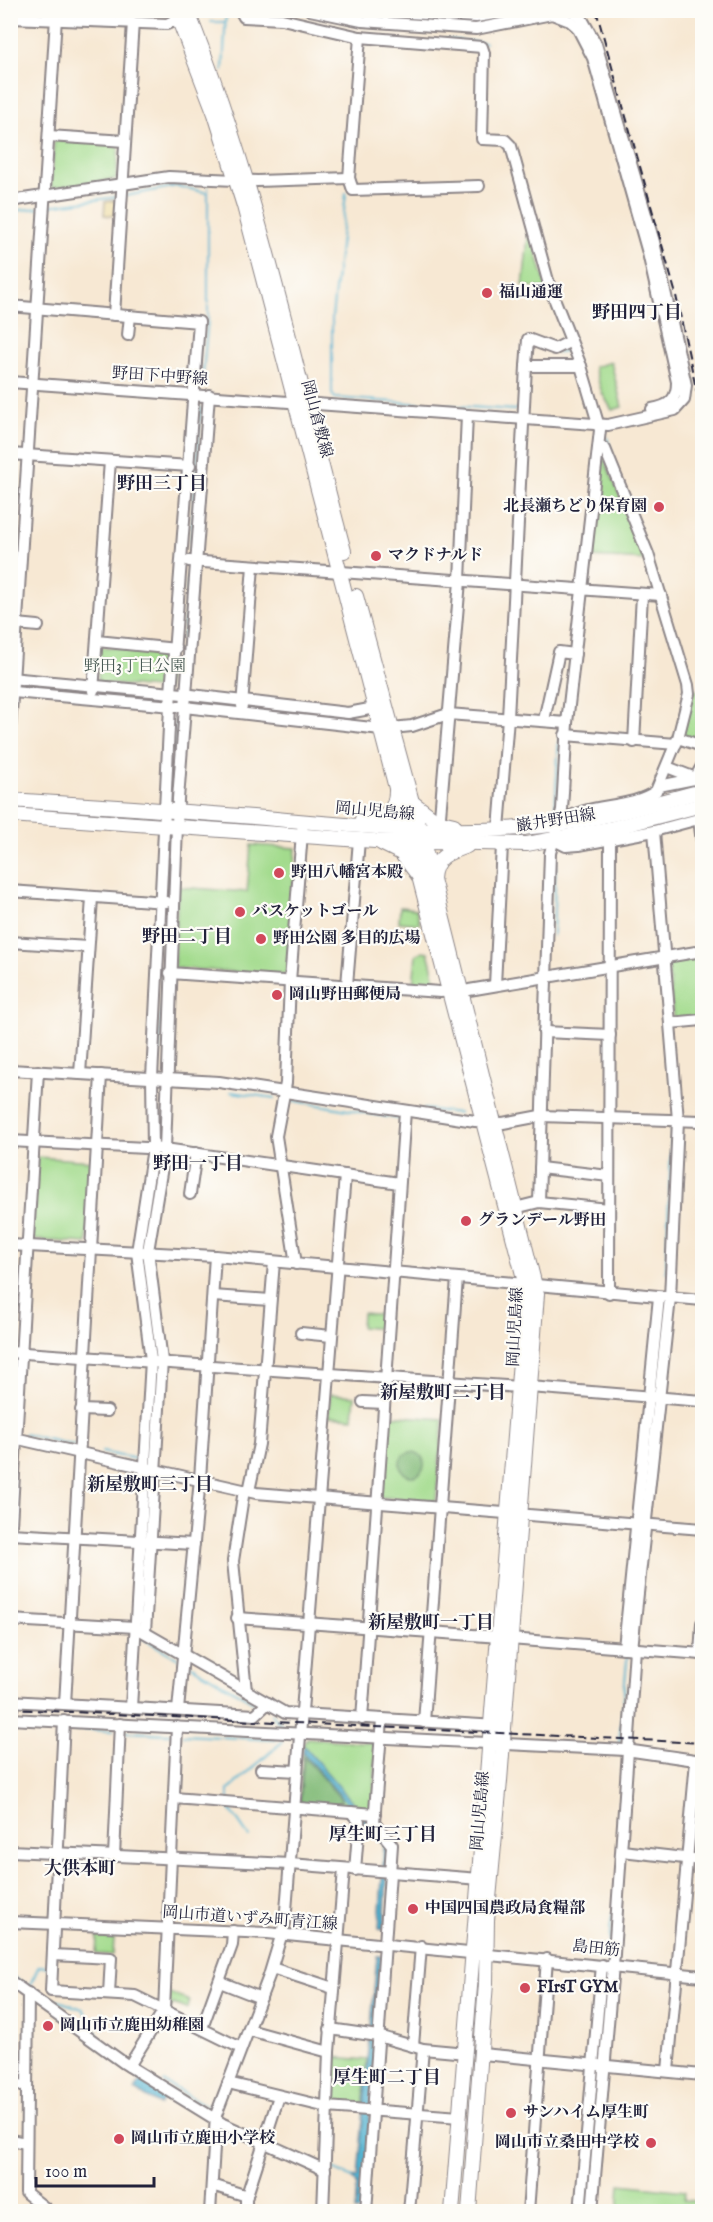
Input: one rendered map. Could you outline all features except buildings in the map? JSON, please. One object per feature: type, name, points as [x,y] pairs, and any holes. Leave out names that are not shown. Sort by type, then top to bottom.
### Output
[{"type":"main road","name":"岡山倉敷線","points":[[184,12],[224,105],[386,729],[396,785],[416,836]]},
{"type":"main road","name":"岡山倉敷線","points":[[345,573],[375,708],[386,729],[412,801],[416,836]]},
{"type":"main road","name":"巌井野田線","points":[[416,836],[558,824],[606,816],[701,782]]},
{"type":"main road","points":[[303,821],[326,816],[381,818],[394,805],[396,785]]},
{"type":"main road","name":"岡山児島線","points":[[10,800],[303,821],[416,836]]},
{"type":"main road","points":[[412,801],[437,821],[475,830]]},
{"type":"main road","name":"巌井野田線","points":[[416,836],[475,844],[502,845],[554,840],[609,829],[702,805]]},
{"type":"main road","name":"岡山児島線","points":[[10,815],[375,842],[416,836]]},
{"type":"main road","name":"岡山児島線","points":[[416,836],[531,1287]]},
{"type":"main road","points":[[375,842],[401,853],[427,879],[441,858],[475,844]]},
{"type":"main road","name":"岡山児島線","points":[[453,2211],[466,2053],[480,1952],[531,1287],[515,1208],[490,1122]]},
{"type":"main road","name":"岡山児島線","points":[[469,2211],[482,2054],[480,1879],[497,1743]]},
{"type":"street","points":[[240,10],[244,17],[282,19],[360,36],[482,47],[484,53],[482,139],[505,140],[510,146],[550,288],[582,366],[599,423],[599,446],[567,723],[562,810],[550,853],[549,977],[540,1116],[538,1202]]},
{"type":"street","points":[[309,10],[362,21],[476,29],[552,15],[570,21],[584,36],[593,58],[648,253],[677,382],[676,395],[666,405],[608,418],[599,423]]},
{"type":"street","points":[[361,10],[476,17],[518,10]]},
{"type":"street","points":[[572,10],[590,31],[600,55],[654,242],[686,385],[684,400],[675,410],[608,425],[599,423]]},
{"type":"street","points":[[10,18],[64,15],[167,24],[184,12]]},
{"type":"street","points":[[10,728],[18,624],[25,455],[33,383],[34,308],[46,204],[49,136],[64,15]]},
{"type":"street","points":[[114,315],[133,22]]},
{"type":"street","points":[[360,36],[349,177],[353,190],[479,186]]},
{"type":"street","points":[[49,136],[125,141]]},
{"type":"street","points":[[10,201],[46,204],[122,193],[181,176],[242,180],[349,177]]},
{"type":"street","points":[[10,306],[199,322],[190,466],[189,561],[171,811],[158,1078],[158,1149],[143,1252],[156,1360],[140,1630],[131,1708]]},
{"type":"street","points":[[128,335],[130,316]]},
{"type":"street","points":[[499,829],[508,718],[528,339],[555,349],[571,341]]},
{"type":"street","points":[[526,366],[582,366]]},
{"type":"street","name":"野田下中野線","points":[[10,382],[599,423]]},
{"type":"street","points":[[178,700],[176,649],[209,395]]},
{"type":"street","points":[[440,816],[460,580],[466,415]]},
{"type":"street","points":[[558,824],[570,814],[652,794],[659,786],[677,741],[689,694],[648,554],[605,449],[599,446]]},
{"type":"street","points":[[10,454],[190,466]]},
{"type":"street","points":[[93,691],[110,461]]},
{"type":"street","points":[[189,561],[661,595]]},
{"type":"street","points":[[242,707],[253,566]]},
{"type":"street","points":[[634,742],[642,595]]},
{"type":"street","points":[[18,624],[38,626]]},
{"type":"street","points":[[97,641],[176,649]]},
{"type":"street","points":[[544,720],[559,652],[575,654]]},
{"type":"street","points":[[13,683],[242,707],[386,729],[412,726],[448,714],[567,723]]},
{"type":"street","points":[[242,707],[348,713],[375,708]]},
{"type":"street","points":[[566,735],[634,742],[677,741],[702,746]]},
{"type":"street","points":[[701,782],[698,773],[702,766]]},
{"type":"street","points":[[667,767],[701,782]]},
{"type":"street","points":[[659,786],[701,782]]},
{"type":"street","points":[[554,840],[566,846],[610,840],[701,819],[702,842]]},
{"type":"street","points":[[296,1264],[276,1136],[284,1090],[303,821]]},
{"type":"street","points":[[580,2211],[622,1851],[630,1648],[640,1523],[665,1298],[674,1120],[670,1023],[654,831]]},
{"type":"street","points":[[347,985],[359,840]]},
{"type":"street","points":[[609,1293],[610,840]]},
{"type":"street","points":[[495,985],[502,845]]},
{"type":"street","points":[[10,891],[167,903]]},
{"type":"street","points":[[80,1074],[92,898]]},
{"type":"street","points":[[158,1078],[170,973],[167,903]]},
{"type":"street","points":[[10,942],[88,947]]},
{"type":"street","points":[[170,973],[456,991],[702,951]]},
{"type":"street","points":[[670,1023],[702,1020]]},
{"type":"street","points":[[547,1032],[610,1035]]},
{"type":"street","points":[[10,1070],[158,1078],[284,1090],[404,1117],[490,1122],[540,1116],[609,1115],[702,1121]]},
{"type":"street","points":[[10,1542],[16,1352],[28,1246],[38,1071]]},
{"type":"street","points":[[65,1704],[101,1075]]},
{"type":"street","points":[[362,1719],[382,1403],[386,1376],[404,1117]]},
{"type":"street","points":[[10,1141],[196,1153],[399,1184]]},
{"type":"street","points":[[190,1194],[196,1153]]},
{"type":"street","points":[[540,1168],[609,1176]]},
{"type":"street","points":[[210,2211],[217,2114],[272,1968],[282,1934],[290,1864],[345,1175]]},
{"type":"street","points":[[515,1208],[538,1202],[609,1209]]},
{"type":"street","points":[[10,1245],[215,1256],[393,1271],[531,1287],[702,1300]]},
{"type":"street","points":[[178,1710],[200,1479],[215,1256]]},
{"type":"street","points":[[246,1690],[237,1618],[233,1554],[246,1490],[259,1444],[273,1262]]},
{"type":"street","points":[[424,1722],[457,1278]]},
{"type":"street","points":[[213,1296],[270,1300]]},
{"type":"street","points":[[301,1333],[331,1336]]},
{"type":"street","points":[[16,1352],[386,1376],[702,1401]]},
{"type":"street","points":[[363,1402],[382,1403]]},
{"type":"street","points":[[81,1410],[106,1412]]},
{"type":"street","points":[[13,1438],[246,1490],[376,1503],[702,1528]]},
{"type":"street","points":[[11,1534],[194,1544]]},
{"type":"street","points":[[237,1618],[701,1654],[702,1623]]},
{"type":"street","points":[[10,1620],[140,1630],[183,1659],[246,1690],[285,1713],[498,1726]]},
{"type":"street","points":[[10,1701],[255,1715],[268,1703]]},
{"type":"street","points":[[10,1719],[626,1750],[699,1761],[687,1859],[668,2071]]},
{"type":"street","points":[[355,1870],[359,1821],[381,1736],[382,1720]]},
{"type":"street","points":[[64,1721],[51,1991],[135,1996],[241,2048]]},
{"type":"street","points":[[114,1856],[120,1724]]},
{"type":"street","points":[[131,2064],[164,2010],[177,1727]]},
{"type":"street","points":[[261,1768],[297,1772]]},
{"type":"street","points":[[174,1798],[361,1813],[374,1823],[392,1845],[387,1872],[385,1943],[368,2110],[366,2211]]},
{"type":"street","points":[[10,1851],[290,1864],[480,1879]]},
{"type":"street","points":[[622,1851],[702,1860]]},
{"type":"street","points":[[324,2211],[330,2029],[344,1869]]},
{"type":"street","name":"岡山市道いずみ町青江線","points":[[10,1922],[282,1934],[480,1952]]},
{"type":"street","points":[[202,2028],[220,1982],[232,1944],[233,1931]]},
{"type":"street","points":[[409,2211],[417,2114],[421,1946]]},
{"type":"street","name":"島田筋","points":[[480,1952],[702,1976]]},
{"type":"street","points":[[53,1955],[111,1958],[109,1994]]},
{"type":"street","points":[[528,2211],[547,1959]]},
{"type":"street","points":[[272,1968],[333,1988]]},
{"type":"street","points":[[10,1981],[131,2064],[264,2140],[325,2167]]},
{"type":"street","points":[[220,1982],[261,1998]]},
{"type":"street","points":[[28,1993],[27,2193],[50,2211]]},
{"type":"street","points":[[330,2029],[374,2036],[418,2047],[466,2053]]},
{"type":"street","points":[[249,2030],[329,2052]]},
{"type":"street","points":[[482,2054],[702,2075]]},
{"type":"street","points":[[592,2211],[598,2064]]},
{"type":"street","points":[[10,2082],[26,2087]]},
{"type":"street","points":[[228,2083],[327,2107],[460,2117]]},
{"type":"street","points":[[246,2211],[247,2196],[279,2096]]},
{"type":"street","points":[[10,2140],[26,2143]]},
{"type":"street","points":[[212,2185],[247,2196]]},
{"type":"green space","points":[[54,141],[119,143],[116,179],[51,188]]},
{"type":"green space","points":[[529,227],[547,289],[523,286]]},
{"type":"green space","points":[[611,362],[622,407],[612,410],[602,393],[594,367]]},
{"type":"green space","points":[[602,454],[647,560],[590,557]]},
{"type":"green space","name":"野田3丁目公園","points":[[100,647],[170,651],[167,689],[100,683],[98,680]]},
{"type":"green space","points":[[702,689],[702,744],[681,736],[692,692]]},
{"type":"green space","points":[[251,845],[296,848],[287,972],[282,975],[174,968],[178,887],[247,892]]},
{"type":"green space","points":[[400,907],[416,909],[420,924],[399,922]]},
{"type":"green space","points":[[422,951],[428,952],[437,987],[413,985],[416,955]]},
{"type":"green space","points":[[702,955],[702,1018],[673,1018],[668,963],[671,960]]},
{"type":"green space","points":[[37,1157],[92,1161],[87,1243],[35,1240],[32,1236]]},
{"type":"green space","points":[[362,1313],[386,1315],[385,1329],[361,1327]]},
{"type":"green space","points":[[330,1394],[355,1396],[353,1418],[329,1416]]},
{"type":"green space","points":[[386,1415],[443,1419],[436,1501],[380,1497]]},
{"type":"green space","points":[[412,1452],[421,1455],[424,1464],[421,1473],[412,1476],[403,1473],[400,1464],[403,1455]]},
{"type":"green space","points":[[307,1738],[376,1743],[374,1811],[299,1804],[303,1743]]},
{"type":"green space","points":[[304,1757],[341,1799],[339,1803],[341,1808],[300,1803]]},
{"type":"green space","points":[[97,1937],[114,1939],[113,1955],[96,1954]]},
{"type":"green space","points":[[169,1993],[190,2001],[187,2009],[173,2004],[171,2008],[168,2004]]},
{"type":"green space","points":[[332,2057],[367,2060],[363,2107],[331,2103]]},
{"type":"green space","points":[[620,2184],[685,2191],[684,2200],[702,2202],[702,2211],[618,2211]]},
{"type":"sand","points":[[117,200],[115,216],[104,215],[105,202]]},
{"type":"water","points":[[303,1745],[389,1844],[384,1930],[379,1929],[384,1845],[303,1753]]},
{"type":"water","points":[[377,1956],[381,1956],[363,2211],[355,2211],[357,2184],[352,2178],[358,2177]]},
{"type":"water","points":[[604,1978],[607,1979],[589,2211],[584,2212]]},
{"type":"water","points":[[141,2080],[166,2096],[160,2105],[135,2090]]},
{"type":"waterway","points":[[10,12],[139,18]]},
{"type":"waterway","points":[[223,70],[226,12]]},
{"type":"waterway","points":[[226,14],[235,14]]},
{"type":"waterway","points":[[211,22],[225,22]]},
{"type":"waterway","points":[[444,39],[485,43]]},
{"type":"waterway","points":[[126,196],[177,186],[208,193]]},
{"type":"waterway","points":[[202,384],[208,318],[208,186]]},
{"type":"waterway","points":[[346,193],[332,317],[332,394],[335,398],[515,410],[519,407]]},
{"type":"waterway","points":[[49,206],[117,197]]},
{"type":"waterway","points":[[10,211],[40,208]]},
{"type":"waterway","points":[[557,353],[571,349]]},
{"type":"waterway","points":[[190,556],[201,407]]},
{"type":"waterway","points":[[607,438],[611,451]]},
{"type":"waterway","points":[[179,691],[189,565]]},
{"type":"waterway","points":[[10,633],[15,576]]},
{"type":"waterway","points":[[442,711],[451,621]]},
{"type":"waterway","points":[[16,684],[91,691]]},
{"type":"waterway","points":[[96,692],[168,699]]},
{"type":"waterway","points":[[189,701],[240,707]]},
{"type":"waterway","points":[[246,707],[353,719]]},
{"type":"waterway","points":[[172,795],[176,711]]},
{"type":"waterway","points":[[555,810],[559,737]]},
{"type":"waterway","points":[[167,899],[170,840]]},
{"type":"waterway","points":[[553,936],[556,855]]},
{"type":"waterway","points":[[10,897],[86,902]]},
{"type":"waterway","points":[[98,903],[109,903]]},
{"type":"waterway","points":[[158,1076],[166,905]]},
{"type":"waterway","points":[[231,1092],[275,1098]]},
{"type":"waterway","points":[[290,1100],[400,1119]]},
{"type":"waterway","points":[[424,1109],[459,1113]]},
{"type":"waterway","points":[[666,1272],[672,1125]]},
{"type":"waterway","points":[[277,1179],[279,1190]]},
{"type":"waterway","points":[[151,1320],[156,1359]]},
{"type":"waterway","points":[[152,1440],[156,1364]]},
{"type":"waterway","points":[[24,1434],[74,1445]]},
{"type":"waterway","points":[[102,1452],[141,1460]]},
{"type":"waterway","points":[[11,1615],[17,1537]]},
{"type":"waterway","points":[[141,1634],[141,1637],[180,1660]]},
{"type":"waterway","points":[[619,1744],[628,1651]]},
{"type":"waterway","points":[[185,1662],[255,1703]]},
{"type":"waterway","points":[[271,1714],[284,1728]]},
{"type":"waterway","points":[[70,1729],[114,1731]]},
{"type":"waterway","points":[[126,1732],[170,1734]]},
{"type":"waterway","points":[[183,1735],[276,1740]]},
{"type":"waterway","points":[[228,1799],[228,1790],[282,1742]]},
{"type":"waterway","points":[[228,1806],[249,1837]]},
{"type":"waterway","points":[[608,1952],[612,1913]]},
{"type":"waterway","points":[[29,1987],[39,1966],[47,1967]]},
{"type":"waterway","points":[[10,1975],[49,1998],[83,2009],[101,2041]]},
{"type":"waterway","points":[[164,2082],[214,2110]]},
{"type":"waterway","points":[[329,2167],[353,2178]]},
{"type":"railway","points":[[596,10],[675,291],[702,416]]},
{"type":"railway","points":[[10,1709],[702,1743]]},
{"type":"place","name":"福山通運","points":[[487,293]]},
{"type":"place","name":"北長瀬ちどり保育園","points":[[659,507]]},
{"type":"place","name":"マクドナルド","points":[[376,556]]},
{"type":"place","name":"野田八幡宮本殿","points":[[279,873]]},
{"type":"place","name":"バスケットゴール","points":[[240,912]]},
{"type":"place","name":"野田公園 多目的広場","points":[[261,939]]},
{"type":"place","name":"岡山野田郵便局","points":[[277,995]]},
{"type":"place","name":"グランデール野田","points":[[466,1221]]},
{"type":"place","name":"中国四国農政局食糧部","points":[[413,1909]]},
{"type":"place","name":"FIrsT GYM","points":[[525,1988]]},
{"type":"place","name":"岡山市立鹿田幼稚園","points":[[48,2026]]},
{"type":"place","name":"サンハイム厚生町","points":[[511,2113]]},
{"type":"place","name":"岡山市立鹿田小学校","points":[[119,2139]]},
{"type":"place","name":"岡山市立桑田中学校","points":[[651,2143]]},
{"type":"district","name":"野田四丁目","points":[[637,313]]},
{"type":"district","name":"野田三丁目","points":[[162,484]]},
{"type":"district","name":"野田二丁目","points":[[187,937]]},
{"type":"district","name":"野田一丁目","points":[[198,1164]]},
{"type":"district","name":"新屋敷町二丁目","points":[[443,1393]]},
{"type":"district","name":"新屋敷町三丁目","points":[[150,1485]]},
{"type":"district","name":"新屋敷町一丁目","points":[[431,1623]]},
{"type":"district","name":"厚生町三丁目","points":[[383,1835]]},
{"type":"district","name":"大供本町","points":[[80,1869]]},
{"type":"district","name":"厚生町二丁目","points":[[387,2078]]}]
